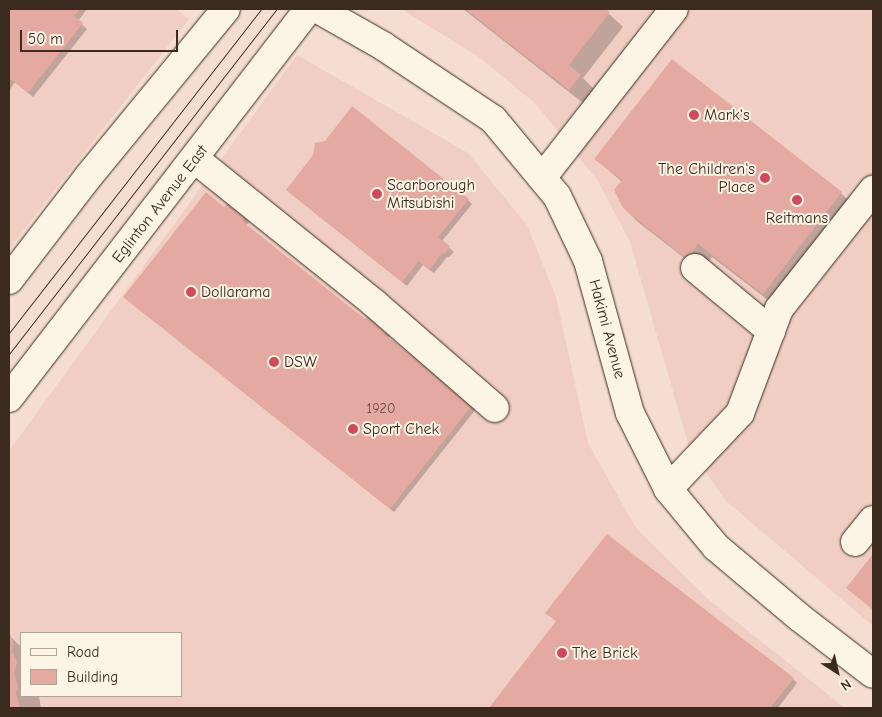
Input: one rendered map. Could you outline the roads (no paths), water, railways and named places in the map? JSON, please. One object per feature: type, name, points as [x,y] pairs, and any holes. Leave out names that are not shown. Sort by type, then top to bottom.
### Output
[{"type":"street","points":[[9,279],[88,177],[226,9]]},
{"type":"street","name":"Eglinton Avenue East","points":[[9,398],[309,9]]},
{"type":"street","name":"Hakimi Avenue","points":[[318,9],[383,46],[493,119],[557,196],[588,261],[630,413],[668,488],[716,546],[799,617],[873,674]]},
{"type":"street","points":[[542,178],[674,9]]},
{"type":"street","points":[[194,159],[374,303],[495,408]]},
{"type":"street","points":[[668,488],[740,413],[779,309],[873,190]]},
{"type":"street","points":[[695,268],[771,331]]},
{"type":"street","points":[[855,542],[873,520]]},
{"type":"tram line","points":[[9,333],[261,9]]},
{"type":"tram line","points":[[9,354],[277,9]]},
{"type":"place","name":"Mark's","points":[[694,115]]},
{"type":"place","name":"The Children's Place","points":[[765,178]]},
{"type":"place","name":"Scarborough Mitsubishi","points":[[377,194]]},
{"type":"place","name":"Reitmans","points":[[797,200]]},
{"type":"place","name":"Dollarama","points":[[191,292]]},
{"type":"place","name":"DSW","points":[[274,362]]},
{"type":"place","name":"Sport Chek","points":[[353,429]]},
{"type":"place","name":"The Brick","points":[[562,653]]}]
